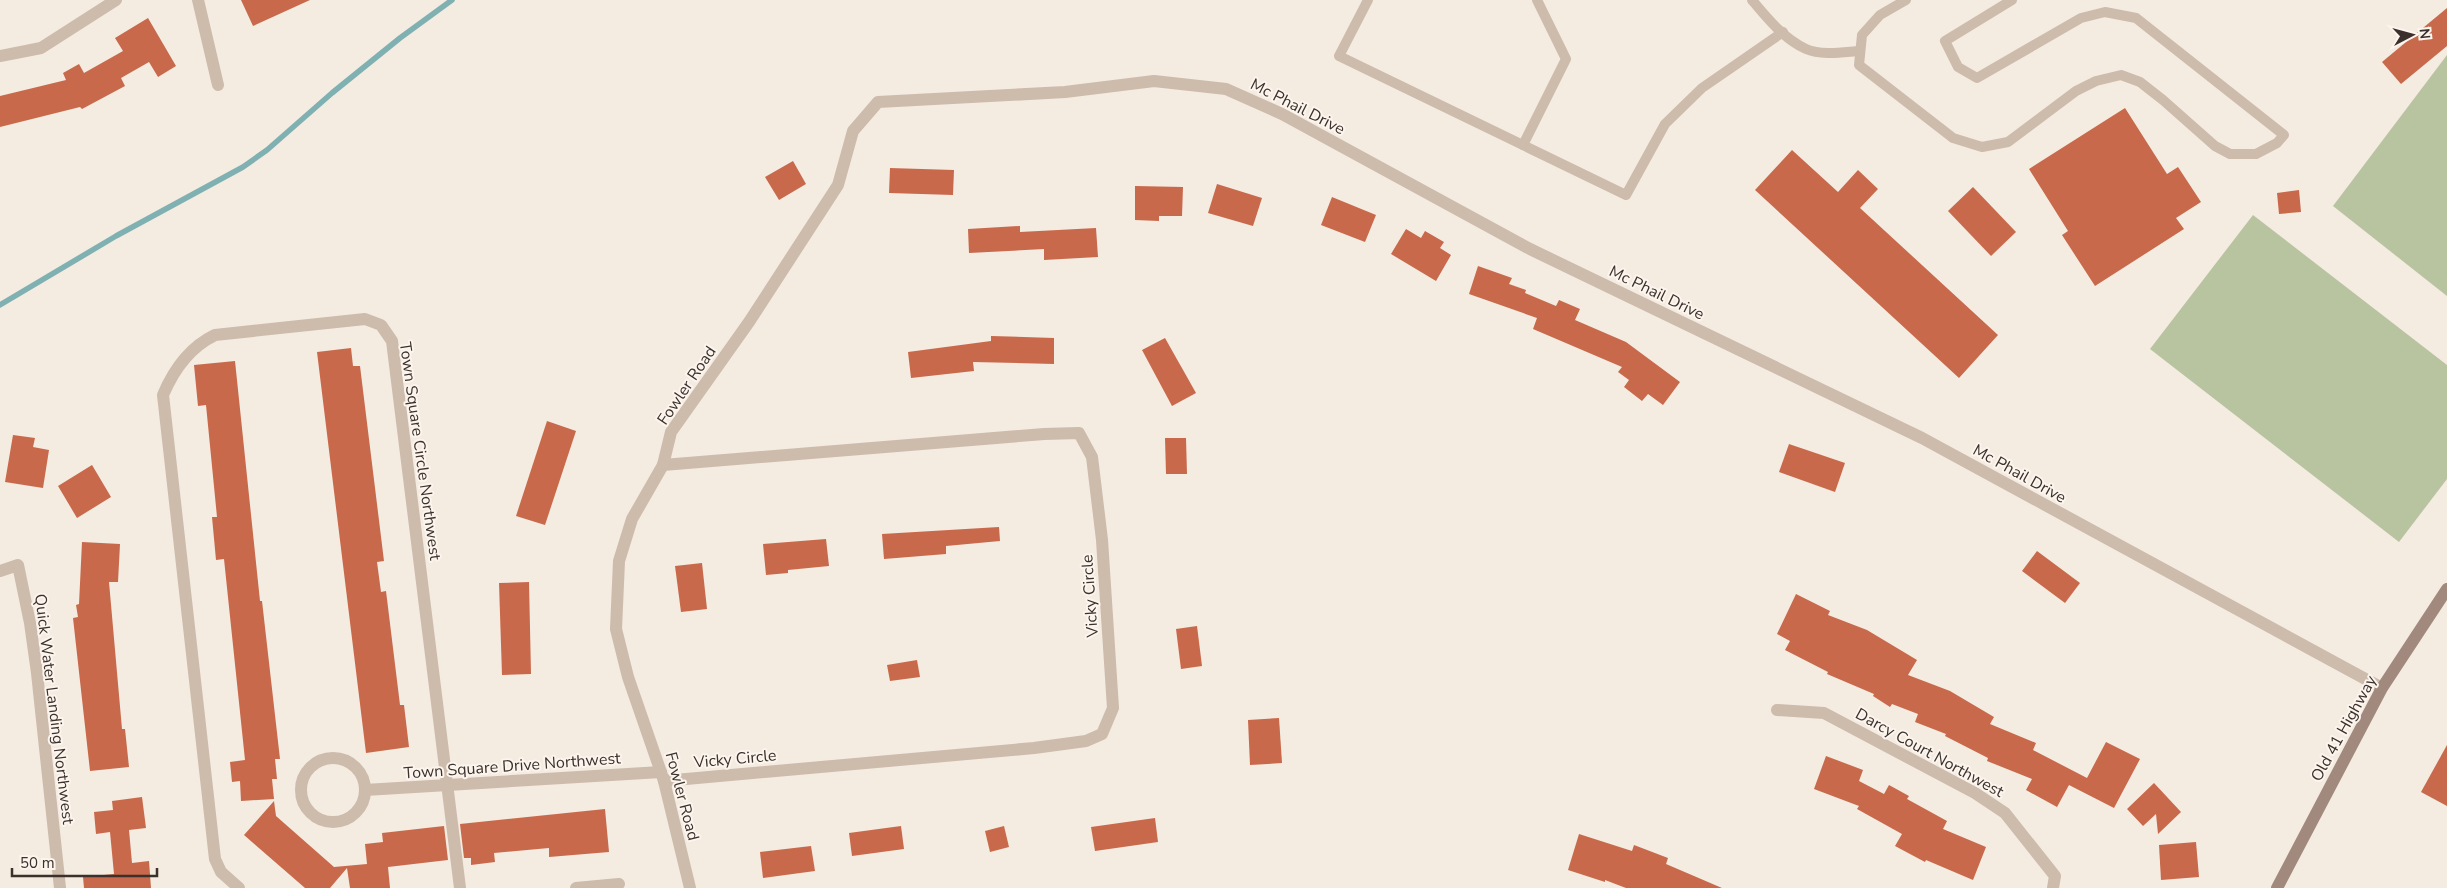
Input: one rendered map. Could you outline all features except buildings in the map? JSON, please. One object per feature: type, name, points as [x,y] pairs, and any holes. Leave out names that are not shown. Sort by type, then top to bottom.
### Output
[{"type":"main road","name":"Old 41 Highway","points":[[2277,888],[2382,688],[2447,589]]},
{"type":"street","points":[[0,56],[41,48],[116,0]]},
{"type":"street","points":[[198,0],[218,85]]},
{"type":"street","name":"Mc Phail Drive","points":[[878,102],[1065,92],[1154,81],[1226,89],[1282,114],[1530,249],[1922,438],[2382,688]]},
{"type":"street","name":"Fowler Road","points":[[690,888],[662,776],[628,677],[616,630],[619,561],[632,519],[663,465],[671,432],[749,322],[838,185],[853,131],[878,102]]},
{"type":"street","name":"Town Square Circle Northwest","points":[[240,888],[221,872],[215,859],[163,395],[178,366],[201,342],[215,335],[365,319],[381,325],[392,340],[460,888]]},
{"type":"street","name":"Vicky Circle","points":[[662,776],[1034,748],[1086,741],[1102,734],[1113,708],[1102,540],[1092,457],[1079,433],[1044,434],[663,465]]},
{"type":"street","name":"Quick Water Landing Northwest","points":[[0,571],[18,565],[30,623],[60,888]]},
{"type":"street","name":"Darcy Court Northwest","points":[[1777,710],[1824,713],[1975,793],[2005,813],[2018,828],[2055,876],[2053,888]]},
{"type":"street","points":[[338,758],[349,762],[358,771],[364,782],[365,790],[362,805],[354,814],[344,820],[332,822],[320,819],[309,811],[302,800],[301,786],[306,774],[314,764],[325,759],[338,758]]},
{"type":"street","name":"Town Square Drive Northwest","points":[[365,790],[662,776]]},
{"type":"street","points":[[576,888],[619,884]]},
{"type":"lane","points":[[1368,0],[1339,56],[1626,195],[1665,124],[1702,88],[1783,32]]},
{"type":"lane","points":[[1523,145],[1566,59],[1537,0]]},
{"type":"lane","points":[[1752,0],[1772,24],[1807,49],[1832,53],[1860,51]]},
{"type":"lane","points":[[1906,0],[1880,15],[1862,35],[1859,65],[1952,138],[1982,147],[2008,142],[2076,91],[2096,81],[2121,75],[2147,88],[2215,146],[2230,154],[2256,154],[2277,143],[2284,135],[2136,18],[2105,12],[2081,18],[1977,78],[1958,67],[1945,41],[2012,0]]},
{"type":"green space","points":[[2447,55],[2447,296],[2333,206]]},
{"type":"green space","points":[[2253,215],[2447,365],[2447,479],[2399,542],[2150,349]]},
{"type":"waterway","points":[[0,305],[116,236],[243,167],[267,150],[332,93],[400,38],[452,0]]}]
